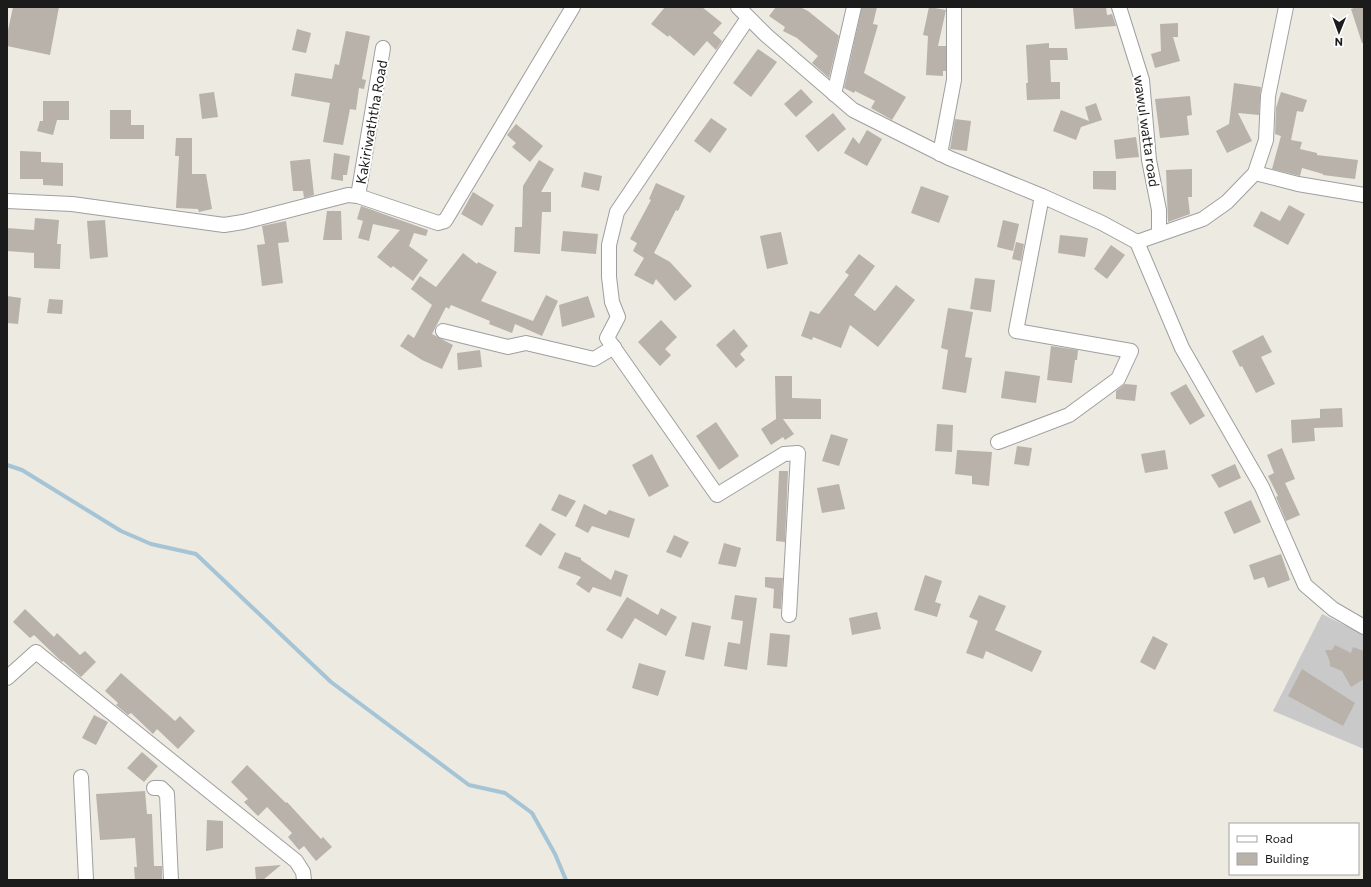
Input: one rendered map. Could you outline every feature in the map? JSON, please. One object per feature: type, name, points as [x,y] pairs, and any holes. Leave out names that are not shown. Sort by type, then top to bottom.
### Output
[{"type":"street","points":[[7,201],[72,204],[224,225],[243,222],[348,195],[358,196],[438,223],[445,221],[573,7]]},
{"type":"street","points":[[738,7],[766,35],[853,110],[940,154],[1042,196],[1102,223],[1137,242],[1182,348],[1262,487],[1305,585],[1333,609],[1364,627]]},
{"type":"street","points":[[834,94],[854,7]]},
{"type":"street","points":[[940,154],[954,80],[954,7]]},
{"type":"street","name":"wawul watta road","points":[[1119,7],[1142,80],[1149,160],[1159,210],[1160,234]]},
{"type":"street","points":[[1137,242],[1203,218],[1227,202],[1255,173],[1266,140],[1268,96],[1286,7]]},
{"type":"street","points":[[748,18],[617,212],[609,245],[609,277],[612,302],[618,317],[607,338],[717,495],[784,454],[798,453],[789,614]]},
{"type":"street","name":"Kakiriwaththa Road","points":[[358,196],[383,48]]},
{"type":"street","points":[[1255,173],[1298,184],[1364,195]]},
{"type":"street","points":[[998,442],[1069,414],[1118,379],[1130,350],[1016,330],[1042,196]]},
{"type":"street","points":[[443,331],[508,347],[526,343],[594,358],[614,347]]},
{"type":"street","points":[[7,678],[36,652],[296,861],[303,872],[304,880]]},
{"type":"street","points":[[81,777],[86,880]]},
{"type":"street","points":[[154,788],[161,788],[167,794],[170,880]]},
{"type":"shaded area","points":[[1322,614],[1364,635],[1364,749],[1273,711]]},
{"type":"building","points":[[13,7],[59,7],[50,55],[7,46],[7,35]]},
{"type":"building","points":[[665,7],[702,7],[722,23],[713,33],[722,41],[716,50],[707,41],[694,56],[669,35],[668,37],[651,24]]},
{"type":"building","points":[[776,7],[800,7],[808,11],[839,36],[829,78],[812,63],[818,56],[797,38],[783,31],[785,27],[769,16]]},
{"type":"building","points":[[862,7],[877,7],[873,24],[878,25],[864,73],[906,97],[892,120],[871,108],[875,101],[855,91],[854,93],[844,88]]},
{"type":"building","points":[[929,7],[946,10],[938,46],[946,46],[946,71],[943,71],[943,76],[926,75],[928,36],[923,35]]},
{"type":"building","points":[[1106,7],[1107,15],[1112,14],[1116,26],[1075,29],[1073,8]]},
{"type":"building","points":[[1364,7],[1364,43],[1362,43],[1351,9]]},
{"type":"building","points":[[1178,23],[1178,37],[1173,37],[1180,61],[1155,68],[1151,54],[1161,51],[1160,24]]},
{"type":"building","points":[[297,29],[311,33],[306,53],[292,50]]},
{"type":"building","points":[[346,31],[370,36],[362,79],[366,80],[364,89],[359,88],[356,110],[350,109],[343,145],[323,142],[330,103],[291,96],[295,73],[332,79],[335,64],[339,65]]},
{"type":"building","points":[[1049,43],[1049,48],[1067,48],[1068,60],[1050,60],[1051,82],[1060,82],[1060,99],[1027,100],[1026,83],[1028,83],[1026,45]]},
{"type":"building","points":[[758,49],[777,62],[751,97],[733,83]]},
{"type":"building","points":[[1234,83],[1261,87],[1259,115],[1238,113],[1252,141],[1227,153],[1216,131],[1229,124]]},
{"type":"building","points":[[801,89],[813,102],[796,117],[784,104]]},
{"type":"building","points":[[214,92],[218,117],[202,119],[199,94]]},
{"type":"building","points":[[1281,92],[1307,100],[1303,112],[1297,111],[1291,140],[1302,142],[1300,149],[1317,153],[1317,155],[1358,160],[1355,179],[1323,175],[1302,168],[1300,176],[1272,169],[1281,136],[1275,134],[1276,108]]},
{"type":"building","points":[[1190,96],[1192,115],[1187,116],[1189,135],[1160,138],[1155,99]]},
{"type":"building","points":[[43,101],[69,101],[69,120],[57,120],[53,135],[37,131],[40,121],[43,121]]},
{"type":"building","points":[[1096,103],[1102,120],[1081,127],[1076,140],[1053,131],[1061,110],[1089,121],[1085,107]]},
{"type":"building","points":[[110,110],[131,110],[131,125],[144,125],[144,139],[110,139]]},
{"type":"building","points":[[833,113],[846,129],[818,152],[805,136]]},
{"type":"building","points":[[711,118],[727,129],[710,153],[694,141]]},
{"type":"building","points":[[955,119],[971,121],[967,151],[950,149]]},
{"type":"building","points":[[516,124],[543,146],[530,162],[512,147],[516,143],[507,135]]},
{"type":"building","points":[[867,130],[882,139],[867,166],[844,153],[853,137],[859,144]]},
{"type":"building","points":[[1136,137],[1139,157],[1116,159],[1114,140]]},
{"type":"building","points":[[176,138],[192,138],[192,174],[206,174],[212,209],[199,212],[198,209],[176,208],[179,156],[175,156]]},
{"type":"building","points":[[20,151],[41,152],[41,162],[63,163],[63,186],[43,185],[43,179],[20,179]]},
{"type":"building","points":[[334,153],[350,156],[347,175],[343,175],[343,181],[331,179]]},
{"type":"building","points":[[310,159],[314,195],[304,198],[303,191],[293,191],[290,161]]},
{"type":"building","points":[[539,160],[554,169],[541,192],[551,192],[551,212],[542,212],[540,254],[514,252],[515,227],[522,227],[523,186]]},
{"type":"building","points":[[1192,169],[1192,197],[1188,197],[1190,214],[1168,222],[1166,170]]},
{"type":"building","points":[[1093,171],[1116,171],[1116,190],[1093,189]]},
{"type":"building","points":[[584,172],[602,176],[599,191],[581,187]]},
{"type":"building","points":[[656,183],[685,196],[678,211],[676,210],[654,253],[670,262],[692,286],[675,301],[656,279],[653,285],[634,275],[644,258],[633,251],[637,243],[630,239],[651,200],[649,199]]},
{"type":"building","points":[[921,186],[949,196],[939,223],[911,213]]},
{"type":"building","points":[[473,192],[494,205],[482,226],[461,214]]},
{"type":"building","points":[[1289,205],[1305,214],[1288,245],[1253,226],[1261,211],[1280,221]]},
{"type":"building","points":[[361,206],[428,230],[426,236],[414,233],[409,246],[428,260],[413,281],[393,266],[391,268],[377,257],[400,230],[373,224],[369,241],[358,238],[363,221],[357,219]]},
{"type":"building","points":[[327,211],[341,211],[342,240],[323,240]]},
{"type":"building","points":[[35,218],[59,220],[57,244],[61,244],[60,269],[34,268],[34,253],[7,251],[7,228],[34,230]]},
{"type":"building","points":[[105,220],[108,257],[90,259],[87,221]]},
{"type":"building","points":[[1003,220],[1019,224],[1013,251],[997,247]]},
{"type":"building","points":[[286,221],[289,242],[278,243],[283,283],[262,286],[257,245],[265,244],[262,226]]},
{"type":"building","points":[[563,231],[598,234],[596,254],[561,251]]},
{"type":"building","points":[[781,232],[788,264],[767,269],[760,236]]},
{"type":"building","points":[[1060,235],[1088,238],[1085,257],[1058,253]]},
{"type":"building","points":[[1016,242],[1024,244],[1021,261],[1012,259]]},
{"type":"building","points":[[1111,245],[1125,255],[1107,279],[1094,269]]},
{"type":"building","points":[[463,253],[477,264],[478,262],[497,272],[481,301],[533,321],[546,295],[558,301],[542,336],[515,324],[512,333],[489,324],[490,321],[451,305],[449,309],[446,307],[432,334],[453,345],[442,369],[422,360],[400,346],[408,334],[414,338],[432,305],[411,289],[420,276],[436,287]]},
{"type":"building","points":[[859,254],[875,266],[854,295],[875,311],[896,285],[915,300],[878,347],[850,325],[841,348],[813,337],[812,340],[801,336],[810,311],[819,314],[849,275],[845,272]]},
{"type":"building","points":[[975,278],[995,280],[991,312],[970,309]]},
{"type":"building","points":[[7,296],[21,298],[18,324],[7,323]]},
{"type":"building","points":[[588,296],[595,317],[562,327],[559,305]]},
{"type":"building","points":[[49,299],[63,300],[62,314],[47,313]]},
{"type":"building","points":[[948,308],[973,312],[965,357],[972,358],[966,393],[942,389],[948,350],[941,348]]},
{"type":"building","points":[[661,320],[677,337],[665,349],[671,355],[660,366],[638,342]]},
{"type":"building","points":[[734,329],[748,346],[740,354],[745,360],[736,368],[716,345]]},
{"type":"building","points":[[1263,335],[1272,352],[1261,357],[1275,384],[1256,393],[1242,366],[1240,367],[1232,351]]},
{"type":"building","points":[[1051,346],[1078,350],[1072,383],[1047,380]]},
{"type":"building","points":[[480,350],[482,367],[458,370],[457,353]]},
{"type":"building","points":[[1005,371],[1040,376],[1036,403],[1001,398]]},
{"type":"building","points":[[775,376],[792,376],[792,398],[821,399],[821,419],[783,419],[794,434],[785,440],[783,437],[771,445],[761,429],[776,419]]},
{"type":"building","points":[[1125,384],[1137,385],[1135,401],[1116,399],[1116,391]]},
{"type":"building","points":[[1186,384],[1205,416],[1190,425],[1170,393]]},
{"type":"building","points":[[1342,408],[1343,427],[1314,428],[1315,441],[1292,443],[1291,420],[1320,418],[1320,409]]},
{"type":"building","points":[[716,422],[739,456],[719,470],[696,436]]},
{"type":"building","points":[[937,424],[953,425],[952,452],[935,451]]},
{"type":"building","points":[[831,434],[848,439],[839,466],[822,461]]},
{"type":"building","points":[[1017,446],[1032,448],[1029,466],[1014,464]]},
{"type":"building","points":[[1282,448],[1295,479],[1285,483],[1300,515],[1286,521],[1276,497],[1278,496],[1268,476],[1274,473],[1267,455]]},
{"type":"building","points":[[957,450],[992,452],[989,486],[972,484],[972,476],[955,474]]},
{"type":"building","points":[[1165,450],[1168,469],[1145,473],[1141,454]]},
{"type":"building","points":[[652,454],[669,486],[649,497],[632,465]]},
{"type":"building","points":[[1235,464],[1241,478],[1219,488],[1211,475]]},
{"type":"building","points":[[779,471],[788,471],[785,542],[776,541]]},
{"type":"building","points":[[839,484],[845,509],[822,513],[817,488]]},
{"type":"building","points":[[559,494],[576,501],[566,517],[551,510]]},
{"type":"building","points":[[1251,500],[1261,522],[1234,534],[1224,512]]},
{"type":"building","points":[[584,504],[606,515],[609,510],[635,519],[629,538],[592,526],[588,533],[575,526]]},
{"type":"building","points":[[540,523],[556,534],[541,556],[525,546]]},
{"type":"building","points":[[674,535],[689,542],[681,558],[666,552]]},
{"type":"building","points":[[724,543],[741,548],[736,567],[718,564]]},
{"type":"building","points":[[565,552],[581,558],[581,560],[611,580],[615,570],[628,575],[621,597],[593,587],[589,593],[576,584],[581,577],[558,568]]},
{"type":"building","points":[[1281,554],[1290,580],[1268,588],[1264,577],[1254,580],[1249,565]]},
{"type":"building","points":[[925,575],[942,581],[935,602],[941,604],[937,617],[914,610]]},
{"type":"building","points":[[765,577],[783,578],[781,609],[773,608],[774,589],[765,587]]},
{"type":"building","points":[[735,595],[757,598],[747,670],[724,666],[728,642],[740,644],[743,621],[731,619]]},
{"type":"building","points":[[979,595],[1006,606],[995,630],[1042,651],[1032,672],[986,651],[983,659],[966,653],[978,621],[969,617]]},
{"type":"building","points":[[627,597],[658,615],[661,608],[677,617],[666,636],[635,618],[622,639],[606,630]]},
{"type":"building","points":[[25,609],[54,637],[57,633],[80,655],[85,651],[96,662],[81,677],[63,661],[62,662],[34,635],[30,638],[13,622]]},
{"type":"building","points":[[877,612],[881,629],[852,635],[849,618]]},
{"type":"building","points":[[692,622],[711,626],[704,660],[685,656]]},
{"type":"building","points":[[770,633],[790,635],[787,667],[767,665]]},
{"type":"building","points":[[1153,636],[1168,644],[1155,670],[1140,662]]},
{"type":"building","points":[[1335,645],[1351,653],[1353,647],[1364,651],[1364,679],[1351,687],[1342,671],[1330,666],[1325,650],[1332,650]]},
{"type":"building","points":[[639,663],[666,671],[658,696],[632,688]]},
{"type":"building","points":[[1302,669],[1355,703],[1343,726],[1288,696]]},
{"type":"building","points":[[121,673],[175,721],[180,716],[195,731],[178,749],[157,729],[153,734],[131,713],[128,715],[116,705],[118,703],[105,691]]},
{"type":"building","points":[[94,715],[108,722],[96,745],[82,738]]},
{"type":"building","points":[[142,752],[158,766],[144,782],[127,768]]},
{"type":"building","points":[[247,765],[286,803],[287,802],[321,839],[323,837],[332,847],[316,861],[304,846],[299,850],[288,837],[292,833],[267,807],[258,816],[244,802],[248,799],[231,782]]},
{"type":"building","points":[[145,791],[147,814],[152,814],[154,866],[162,866],[162,880],[135,880],[134,867],[137,867],[135,838],[100,840],[96,794]]},
{"type":"building","points":[[207,820],[223,821],[223,848],[206,851]]},
{"type":"building","points":[[281,865],[263,880],[256,880],[255,867]]},
{"type":"waterway","points":[[7,465],[22,470],[121,531],[151,544],[196,554],[331,682],[469,785],[505,793],[532,813],[555,854],[566,880]]}]
